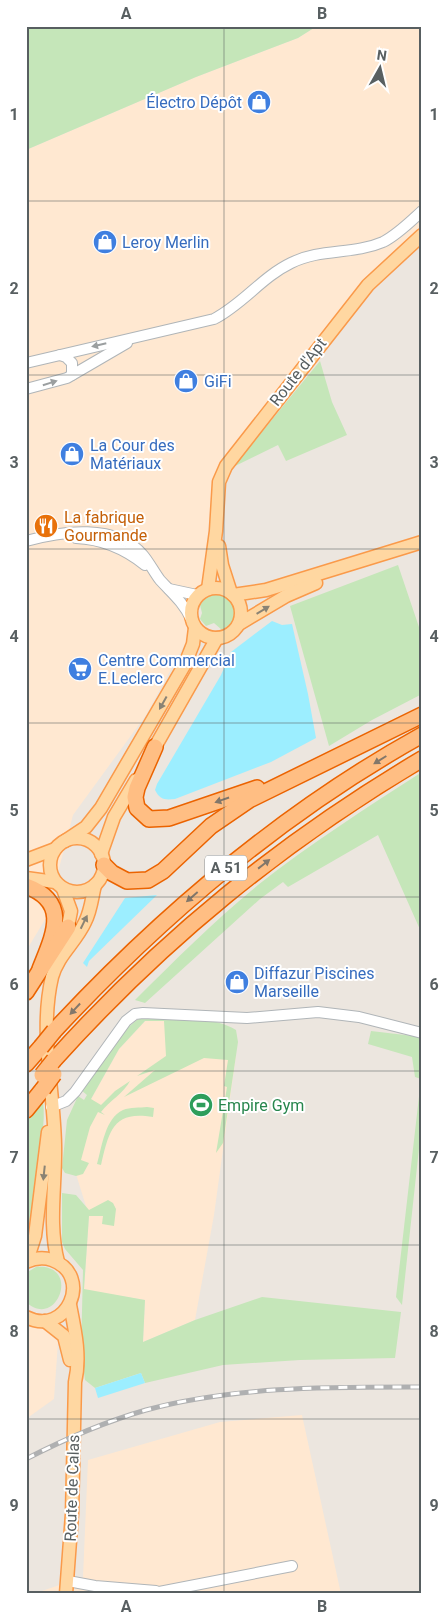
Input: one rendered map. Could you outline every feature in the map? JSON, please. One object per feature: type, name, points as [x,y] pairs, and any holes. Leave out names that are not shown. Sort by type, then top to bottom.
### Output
[{"type":"highway","points":[[102,859],[114,875],[127,881],[148,880],[163,870],[201,834],[236,808],[422,715]]},
{"type":"highway","name":"A 51","points":[[26,1064],[54,1031],[144,941],[228,866],[301,810],[422,735]]},
{"type":"highway","points":[[155,747],[137,788],[135,803],[144,816],[155,820],[178,815],[260,787],[349,751]]},
{"type":"highway","name":"A 51","points":[[26,1094],[48,1075],[114,996],[261,866],[331,815],[422,759]]},
{"type":"highway","points":[[26,886],[45,895],[56,919],[54,934],[40,969]]},
{"type":"highway","points":[[26,992],[68,927]]},
{"type":"highway","points":[[26,1110],[48,1075]]},
{"type":"main road","name":"Route d'Apt","points":[[202,592],[216,531],[219,482],[226,466],[368,285],[422,235]]},
{"type":"main road","name":"Route d'Apt","points":[[216,531],[222,565],[232,594]]},
{"type":"main road","points":[[232,594],[266,590],[360,563],[422,542]]},
{"type":"main road","points":[[193,623],[209,638],[230,634],[239,624],[286,596],[360,563]]},
{"type":"main road","points":[[26,860],[55,849],[81,832],[101,808],[185,664],[193,644],[193,602],[202,592],[224,589],[232,594],[241,608],[239,624]]},
{"type":"main road","points":[[27,1262],[46,1258],[58,1262],[53,1226],[56,1144],[51,1107],[47,1005],[53,975],[63,953],[85,923],[95,885],[102,876],[102,859],[114,817],[217,638]]},
{"type":"main road","points":[[65,841],[76,838],[86,840],[95,846],[102,859]]},
{"type":"main road","points":[[55,849],[50,860],[50,871],[71,910],[63,953]]},
{"type":"main road","points":[[26,878],[59,885],[79,892],[95,885]]},
{"type":"main road","points":[[27,1262],[36,1236],[51,1107]]},
{"type":"main road","name":"Route de Calas","points":[[58,1262],[65,1268],[72,1281],[74,1291],[70,1305],[77,1346],[78,1370],[75,1382],[67,1587]]},
{"type":"main road","points":[[26,1317],[45,1321],[60,1316],[70,1305]]},
{"type":"main road","name":"Route de Calas","points":[[45,1321],[64,1336],[69,1349],[75,1382]]},
{"type":"street","points":[[26,363],[214,319],[235,307],[259,285],[288,264],[312,254],[365,247],[382,242],[422,211]]},
{"type":"street","points":[[26,389],[44,386],[72,375],[137,338]]},
{"type":"street","points":[[60,355],[66,357],[72,363],[72,375]]},
{"type":"street","points":[[26,541],[69,532],[85,531],[127,542],[142,554],[152,570],[185,605],[193,623]]},
{"type":"street","points":[[26,548],[70,538],[93,540],[123,550],[152,570]]},
{"type":"street","points":[[168,588],[202,592]]},
{"type":"street","points":[[51,1107],[66,1101],[75,1092],[126,1021],[135,1014],[143,1012],[247,1018],[318,1012],[359,1017],[422,1032]]},
{"type":"street","points":[[149,1594],[210,1584],[292,1566]]},
{"type":"street","points":[[67,1587],[95,1586],[162,1591]]},
{"type":"shaded area","points":[[317,26],[422,26],[422,227],[362,283],[228,456],[212,485],[204,580],[187,640],[146,715],[73,815],[46,918],[26,951],[26,150],[196,77],[298,38]]},
{"type":"shaded area","points":[[145,1021],[164,1021],[236,1055],[214,1215],[195,1320],[143,1342],[145,1300],[84,1290],[89,1216],[71,1158],[91,1099],[119,1049]]},
{"type":"shaded area","points":[[33,1326],[45,1329],[58,1342],[54,1399],[26,1419],[26,1327]]},
{"type":"shaded area","points":[[302,1415],[341,1594],[33,1594],[83,1577],[88,1460],[220,1422]]},
{"type":"green space","points":[[26,26],[317,26],[298,38],[196,77],[26,150]]},
{"type":"green space","points":[[320,361],[332,402],[347,435],[286,461],[278,445],[233,467]]},
{"type":"green space","points":[[398,565],[422,636],[422,694],[372,720],[329,746],[290,606]]},
{"type":"green space","points":[[214,593],[226,596],[235,608],[233,622],[222,630],[214,623],[206,626],[200,619],[202,613],[200,605],[208,595]]},
{"type":"green space","points":[[422,772],[422,934],[378,835],[288,887],[283,882],[260,899],[145,1003],[135,1000],[211,926],[258,885],[318,841]]},
{"type":"green space","points":[[152,1015],[195,1018],[217,1022],[236,1030],[238,1042],[223,1143],[216,1153],[227,1087],[224,1086],[228,1060],[204,1058],[124,1097],[155,1070],[137,1076],[166,1056],[164,1021],[145,1021],[119,1049],[91,1099],[101,1105],[115,1091],[130,1081],[101,1112],[105,1115],[98,1112],[90,1127],[81,1160],[89,1163],[83,1174],[76,1176],[65,1173],[62,1168],[67,1120],[78,1096],[84,1100],[87,1095],[81,1090],[126,1029],[137,1020]]},
{"type":"green space","points":[[371,1031],[422,1037],[422,1121],[402,1305],[396,1297],[421,1079],[415,1077],[412,1057],[368,1044]]},
{"type":"green space","points":[[43,1101],[43,1126],[32,1217],[26,1247],[26,1121]]},
{"type":"green space","points":[[154,1108],[153,1117],[129,1117],[121,1120],[115,1126],[110,1133],[101,1165],[97,1164],[105,1134],[112,1119],[123,1110]]},
{"type":"green space","points":[[62,1193],[76,1195],[89,1210],[108,1200],[113,1203],[116,1209],[114,1226],[102,1224],[103,1216],[89,1216],[84,1289],[145,1300],[143,1342],[195,1320],[262,1297],[401,1312],[395,1358],[300,1360],[223,1365],[145,1383],[141,1373],[95,1388],[85,1380],[81,1352],[83,1270],[65,1249],[62,1242]]},
{"type":"green space","points":[[36,1267],[50,1269],[58,1275],[61,1284],[60,1294],[55,1303],[47,1308],[37,1309],[26,1302],[26,1273]]},
{"type":"water","points":[[272,621],[282,625],[292,624],[316,738],[271,762],[175,799],[161,798],[155,790],[157,784],[221,675],[231,652]]},
{"type":"water","points":[[157,895],[89,961],[87,967],[83,963],[125,898]]},
{"type":"water","points":[[141,1373],[145,1383],[98,1398],[95,1388]]},
{"type":"railway","points":[[26,1459],[100,1426],[146,1410],[180,1402],[248,1392],[318,1388],[422,1387]]},
{"type":"place","name":"Électro Dépôt","points":[[259,102]]},
{"type":"place","name":"Leroy Merlin","points":[[105,242]]},
{"type":"place","name":"GiFi","points":[[186,381]]},
{"type":"place","name":"La Cour des Matériaux","points":[[72,454]]},
{"type":"place","name":"La fabrique Gourmande","points":[[46,526]]},
{"type":"place","name":"Centre Commercial E.Leclerc","points":[[80,669]]},
{"type":"place","name":"Diffazur Piscines Marseille","points":[[237,982]]},
{"type":"place","name":"Empire Gym","points":[[201,1105]]}]
